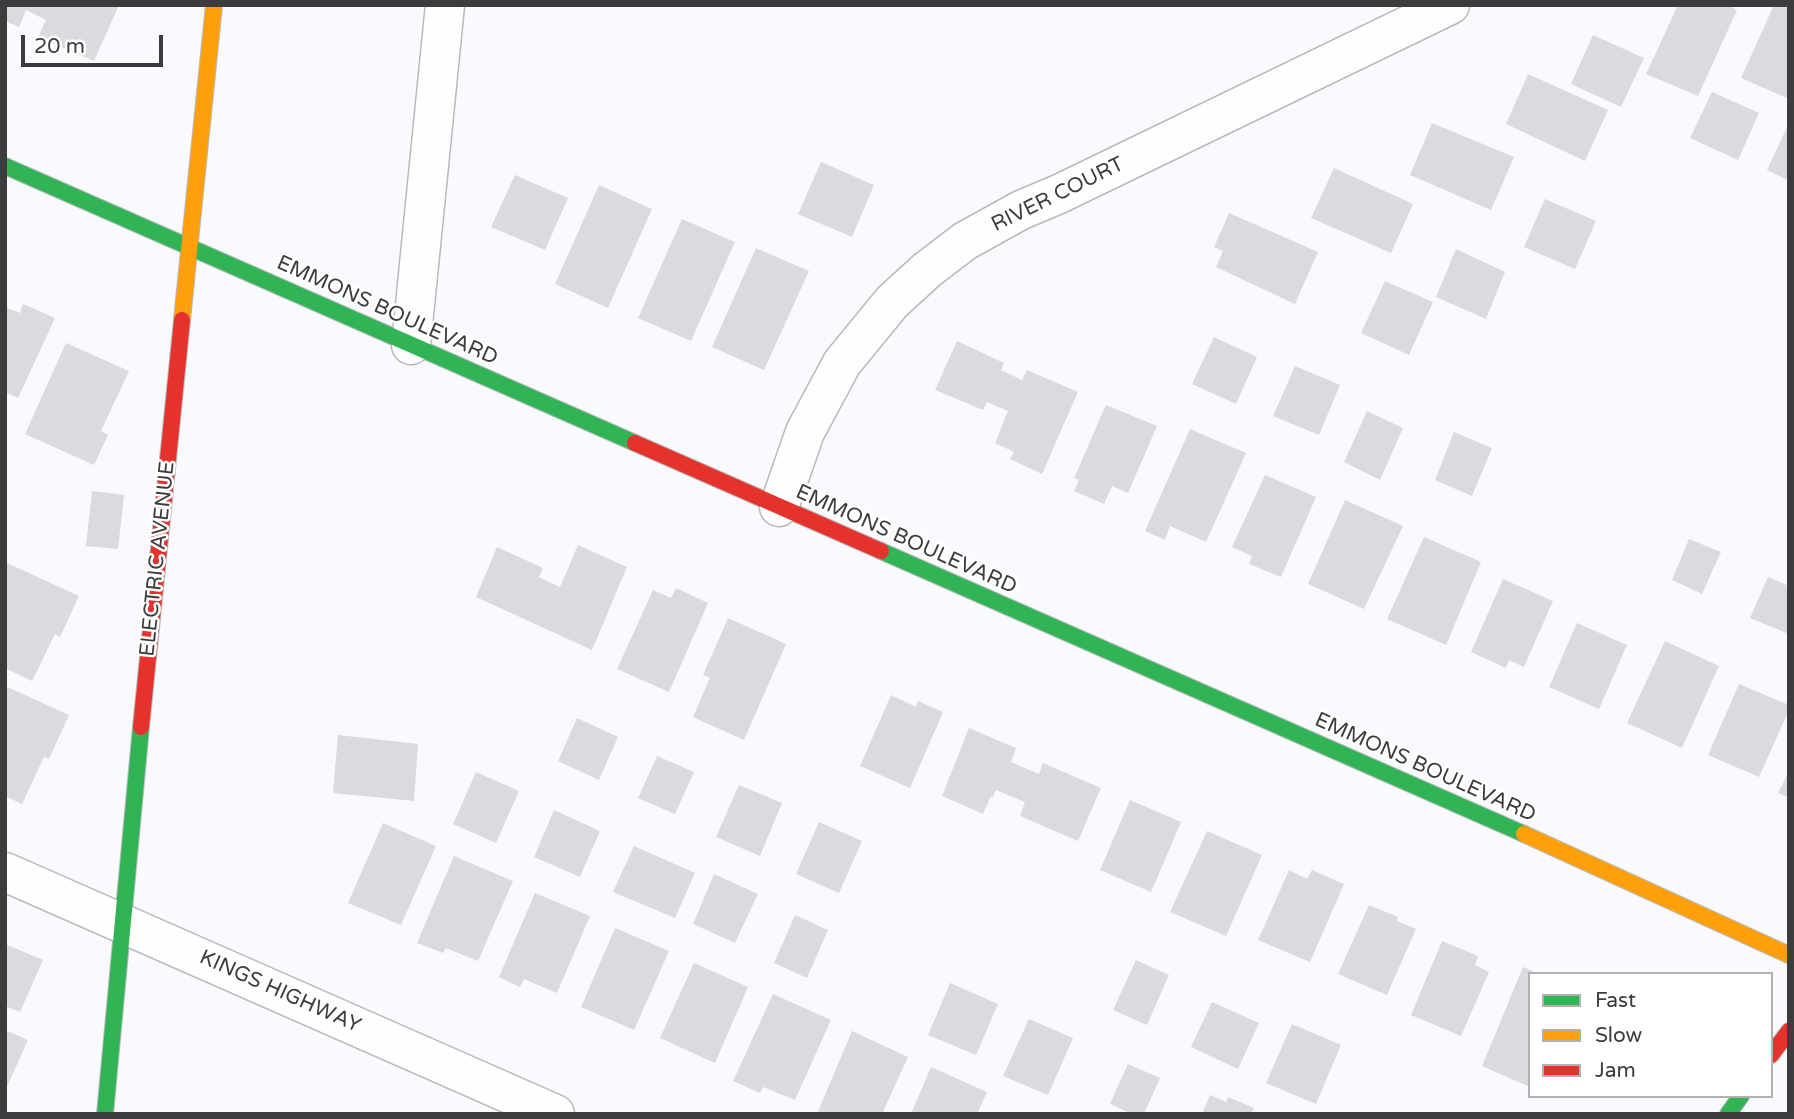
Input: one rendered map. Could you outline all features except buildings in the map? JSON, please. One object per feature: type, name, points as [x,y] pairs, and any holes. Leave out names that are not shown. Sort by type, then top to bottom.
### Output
[{"type":"street","name":"ELECTRIC AVENUE","points":[[105,1114],[121,922],[214,5]]},
{"type":"street","points":[[411,345],[445,5]]},
{"type":"street","name":"RIVER COURT","points":[[779,507],[805,432],[842,363],[892,302],[927,270],[965,241],[1021,210],[1072,188],[1450,5]]},
{"type":"street","name":"EMMONS BOULEVARD","points":[[5,166],[1632,881],[1789,955]]},
{"type":"street","name":"KINGS HIGHWAY","points":[[5,872],[555,1114]]},
{"type":"street","points":[[1773,1052],[1789,1031]]},
{"type":"street","points":[[1728,1114],[1740,1098]]},
{"type":"traffic: fast","points":[[5,166],[635,443]]},
{"type":"traffic: fast","points":[[881,551],[1524,834]]},
{"type":"traffic: fast","points":[[105,1114],[141,727]]},
{"type":"traffic: fast","points":[[1728,1114],[1740,1098]]},
{"type":"traffic: slow","points":[[182,320],[214,5]]},
{"type":"traffic: slow","points":[[1524,834],[1789,955]]},
{"type":"traffic: jam","points":[[141,727],[182,320]]},
{"type":"traffic: jam","points":[[635,443],[881,551]]},
{"type":"traffic: jam","points":[[1773,1052],[1789,1031]]}]
